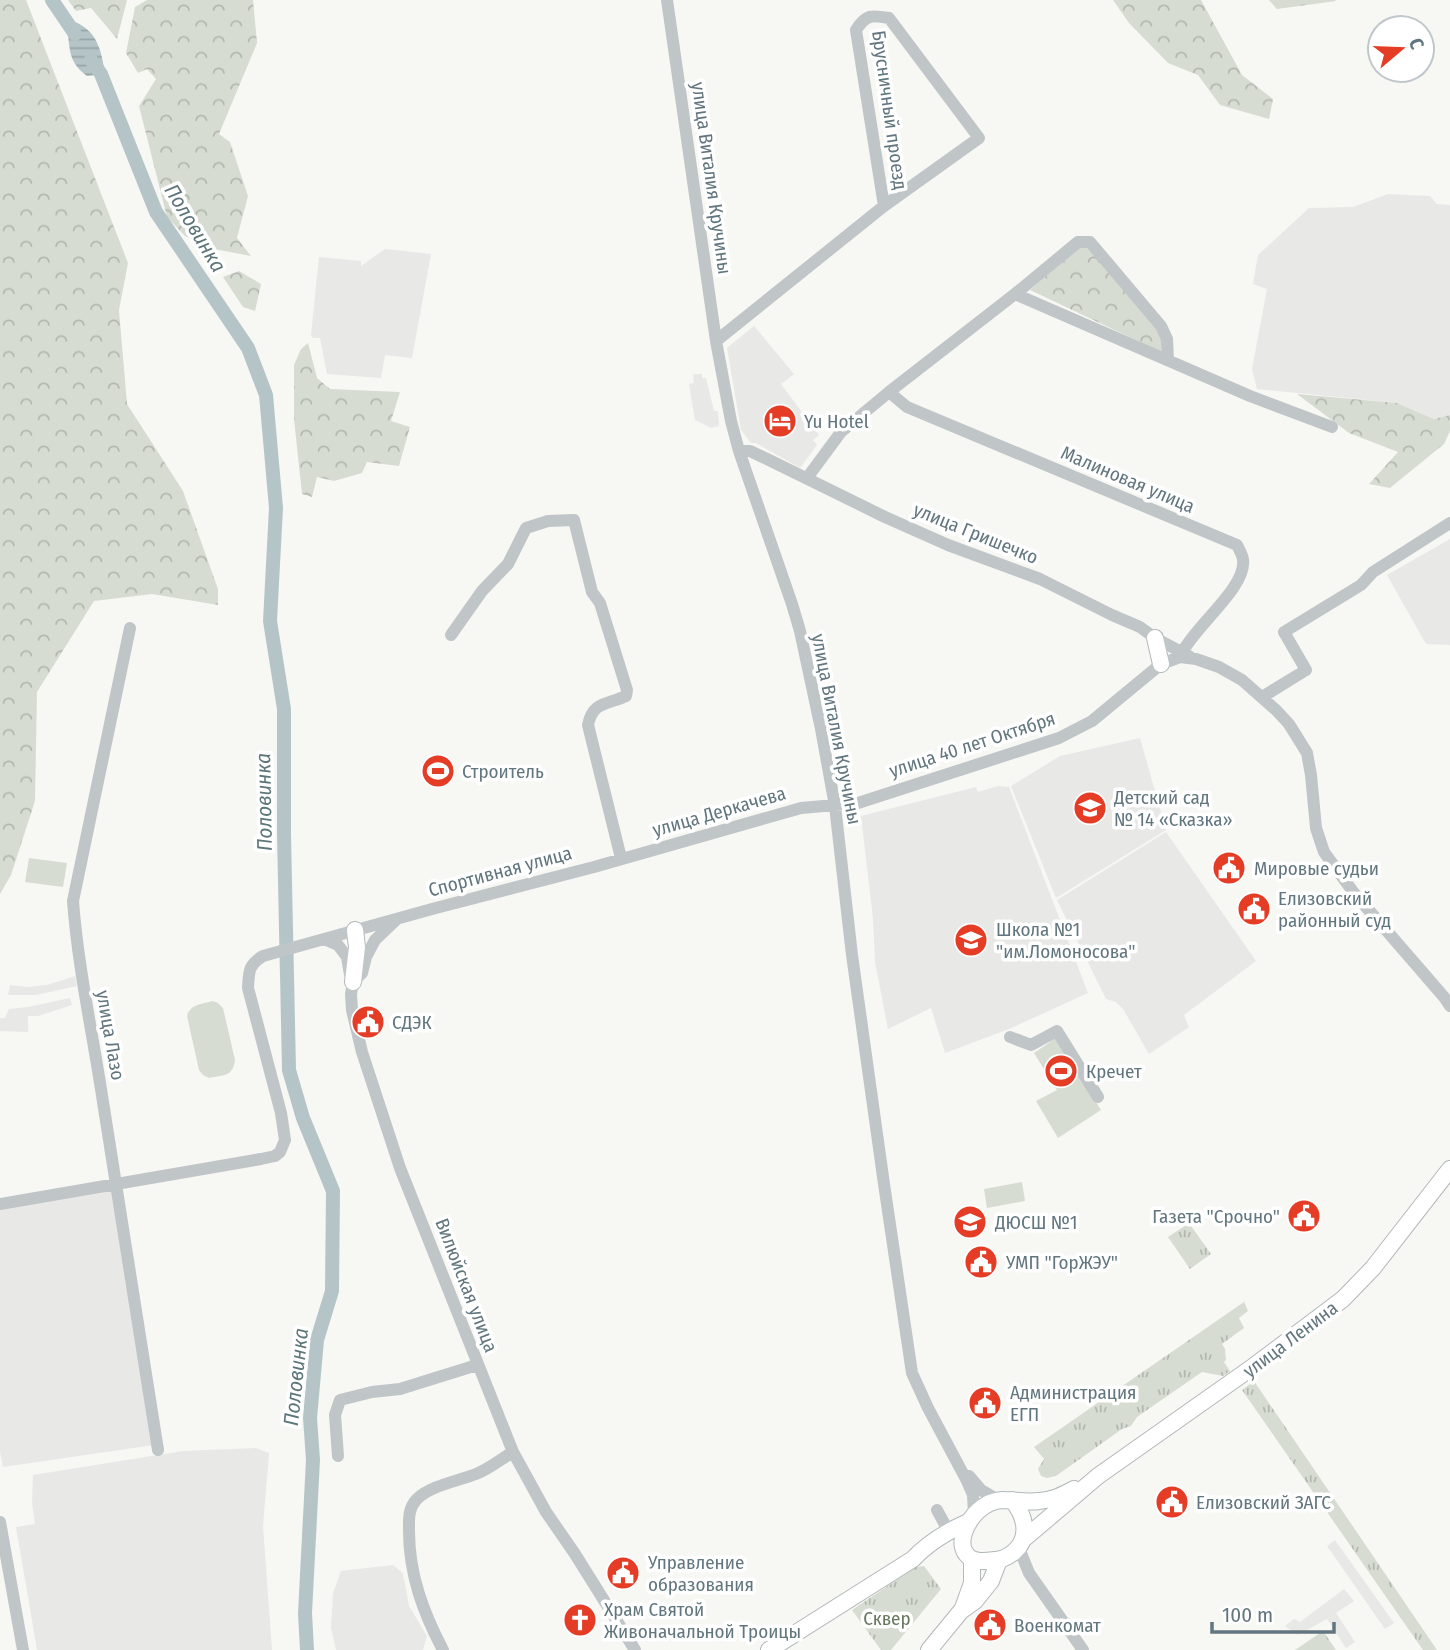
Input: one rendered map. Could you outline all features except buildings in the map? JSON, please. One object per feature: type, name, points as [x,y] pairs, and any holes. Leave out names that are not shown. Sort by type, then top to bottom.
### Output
[{"type":"main road","points":[[1155,638],[1161,664]]},
{"type":"main road","points":[[353,982],[357,947],[355,930]]},
{"type":"main road","name":"улица Ленина","points":[[929,1650],[961,1611],[975,1601],[1012,1551],[1098,1476],[1254,1366],[1343,1299],[1373,1269],[1450,1169]]},
{"type":"main road","name":"улица Ленина","points":[[1005,1500],[1037,1502],[1058,1497],[1098,1476]]},
{"type":"main road","points":[[769,1650],[913,1559],[938,1548],[949,1546],[983,1561],[1012,1551],[1023,1516],[1018,1508],[1005,1500],[949,1532],[920,1551],[913,1559]]},
{"type":"main road","points":[[967,1554],[962,1537],[971,1518]]},
{"type":"main road","name":"улица Ленина","points":[[961,1611],[972,1583],[967,1554]]},
{"type":"street","name":"улица Виталия Кручины","points":[[667,0],[716,341],[731,421],[800,631],[835,806],[852,955],[912,1373],[973,1495],[971,1518]]},
{"type":"street","name":"Брусничный проезд","points":[[716,341],[884,206],[979,138],[889,18],[875,16],[862,20],[856,30],[884,206]]},
{"type":"street","points":[[807,478],[841,432],[1078,242],[1090,242],[1161,326],[1167,339],[1168,360]]},
{"type":"street","points":[[1015,294],[1250,396],[1332,427]]},
{"type":"street","name":"Малиновая улица","points":[[889,391],[907,407],[1237,545],[1244,560],[1241,579],[1205,624],[1188,640],[1182,653]]},
{"type":"street","name":"улица Гришечко","points":[[739,451],[750,451],[962,551],[1040,579],[1140,626],[1155,638],[1196,659]]},
{"type":"street","points":[[451,635],[482,591],[508,564],[526,528],[548,521],[574,520],[592,592],[600,603],[627,690],[626,696],[594,709],[588,725],[618,859]]},
{"type":"street","points":[[1262,697],[1306,670],[1284,632],[1361,585],[1373,572],[1450,523]]},
{"type":"street","name":"улица Лазо","points":[[130,628],[73,901],[80,970],[158,1450]]},
{"type":"street","points":[[1161,664],[1180,657],[1219,667],[1242,680],[1289,724],[1307,753],[1316,828],[1324,852],[1354,892],[1450,1006]]},
{"type":"street","name":"улица 40 лет Октября","points":[[835,806],[858,803],[1059,738],[1092,721],[1161,664]]},
{"type":"street","name":"улица Деркачева","points":[[618,859],[801,808],[835,806]]},
{"type":"street","name":"Спортивная улица","points":[[116,1184],[275,1156],[283,1147],[285,1140],[281,1113],[248,988],[249,970],[254,961],[263,956],[355,930],[618,859]]},
{"type":"street","name":"Вилюйская улица","points":[[396,920],[375,940],[366,957],[362,973],[353,982],[352,1010],[366,1065],[400,1168],[513,1452],[546,1512],[635,1650]]},
{"type":"street","points":[[321,940],[338,945],[347,957],[353,982]]},
{"type":"street","points":[[1010,1037],[1031,1045],[1057,1031],[1098,1097]]},
{"type":"street","points":[[0,1204],[116,1184]]},
{"type":"street","points":[[338,1456],[335,1415],[340,1400],[400,1389],[477,1365]]},
{"type":"street","points":[[443,1650],[421,1605],[412,1572],[408,1520],[411,1508],[423,1495],[478,1474],[513,1452]]},
{"type":"street","name":"улица Виталия Кручины","points":[[959,1464],[981,1490],[1005,1500]]},
{"type":"street","points":[[937,1510],[949,1532]]},
{"type":"street","points":[[0,1524],[23,1650]]},
{"type":"street","points":[[1012,1551],[1083,1650]]},
{"type":"shaded area","points":[[65,19],[90,32],[99,47],[105,74],[87,76],[80,70],[72,57]]},
{"type":"shaded area","points":[[1388,194],[1430,196],[1437,204],[1450,205],[1450,415],[1434,419],[1397,403],[1257,389],[1252,369],[1267,289],[1253,284],[1258,255],[1309,208],[1353,207]]},
{"type":"shaded area","points":[[385,249],[431,254],[412,358],[385,355],[381,378],[327,374],[320,338],[313,338],[311,335],[319,257],[361,261],[361,266]]},
{"type":"shaded area","points":[[754,326],[794,374],[781,384],[819,435],[813,440],[817,445],[800,468],[756,443],[751,443],[741,430],[727,348]]},
{"type":"shaded area","points":[[693,374],[702,374],[702,378],[706,378],[714,411],[718,411],[719,426],[711,428],[695,420],[689,384],[694,383]]},
{"type":"shaded area","points":[[1450,539],[1450,645],[1426,644],[1387,575]]},
{"type":"shaded area","name":"Детский сад № 14 «Сказка»","points":[[1140,738],[1166,830],[1056,898],[1011,786],[1060,756]]},
{"type":"shaded area","name":"Школа №1 \"им.Ломоносова\"","points":[[998,786],[1009,787],[1088,993],[1009,1029],[945,1053],[931,1008],[888,1029],[875,962],[873,919],[861,816],[976,787],[978,792]]},
{"type":"shaded area","points":[[1166,832],[1256,961],[1184,1015],[1189,1027],[1149,1054],[1123,1009],[1116,1002],[1106,999],[1057,900]]},
{"type":"shaded area","points":[[75,976],[77,986],[36,995],[8,995],[10,985],[47,985]]},
{"type":"shaded area","points":[[70,998],[72,1005],[38,1016],[28,1016],[28,1032],[0,1031],[0,1018],[5,1018],[9,1009]]},
{"type":"shaded area","points":[[111,1189],[154,1445],[3,1467],[0,1452],[0,1209]]},
{"type":"shaded area","points":[[256,1448],[269,1453],[263,1526],[272,1650],[37,1650],[16,1527],[35,1524],[32,1503],[33,1475],[183,1451]]},
{"type":"shaded area","points":[[1335,1540],[1394,1623],[1385,1629],[1327,1546]]},
{"type":"shaded area","points":[[393,1565],[403,1573],[409,1606],[427,1636],[423,1650],[336,1650],[331,1628],[333,1593],[341,1571]]},
{"type":"shaded area","points":[[1344,1589],[1354,1601],[1336,1613],[1355,1642],[1346,1648],[1327,1619],[1298,1635],[1285,1626],[1294,1619],[1300,1622]]},
{"type":"green space","points":[[0,0],[26,0],[128,263],[119,310],[127,404],[183,491],[218,589],[218,605],[152,594],[94,601],[37,692],[35,801],[11,875],[0,894]]},
{"type":"green space","points":[[68,0],[127,0],[117,39],[91,8],[76,11]]},
{"type":"green space","points":[[147,0],[253,0],[257,43],[219,134],[230,142],[248,196],[237,238],[251,256],[214,249],[185,236],[167,217],[139,106],[156,79],[147,69],[138,73],[126,53],[135,7]]},
{"type":"green space","points":[[1113,0],[1201,0],[1242,75],[1273,99],[1269,119],[1220,105],[1198,75],[1168,63],[1129,23]]},
{"type":"green space","points":[[1269,0],[1335,0],[1336,1],[1277,9]]},
{"type":"green space","points":[[1079,247],[1088,247],[1157,326],[1164,341],[1161,352],[1030,290]]},
{"type":"green space","points":[[239,271],[261,284],[255,311],[243,307],[223,277]]},
{"type":"green space","points":[[308,343],[317,378],[330,389],[400,392],[391,421],[410,427],[399,466],[367,462],[362,473],[334,481],[317,477],[312,497],[302,494],[294,419],[294,365],[301,349]]},
{"type":"green space","points":[[1297,394],[1397,403],[1434,419],[1450,415],[1450,431],[1444,444],[1390,488],[1369,484],[1398,452],[1349,433]]},
{"type":"green space","points":[[29,858],[67,863],[63,887],[25,882]]},
{"type":"green space","points":[[213,1001],[223,1008],[235,1060],[230,1072],[209,1078],[199,1070],[187,1016],[194,1007]]},
{"type":"green space","name":"Кречет","points":[[1056,1038],[1101,1110],[1058,1138],[1036,1101],[1057,1090],[1034,1053]]},
{"type":"green space","points":[[1022,1182],[1025,1201],[987,1208],[984,1189]]},
{"type":"green space","points":[[1189,1223],[1211,1254],[1190,1269],[1168,1237]]},
{"type":"green space","points":[[1244,1302],[1248,1311],[1239,1318],[1244,1328],[1222,1344],[1225,1349],[1224,1362],[1230,1371],[1223,1376],[1202,1372],[1137,1417],[1131,1426],[1122,1429],[1056,1476],[1041,1476],[1038,1469],[1044,1459],[1034,1447]]},
{"type":"green space","points":[[1254,1381],[1437,1650],[1423,1650],[1242,1390]]},
{"type":"green space","name":"Сквер","points":[[924,1566],[941,1589],[891,1650],[881,1650],[852,1610],[916,1567]]},
{"type":"green space","points":[[1323,1631],[1336,1650],[1295,1650]]},
{"type":"waterway","name":"Половинка","points":[[52,0],[75,34]]},
{"type":"waterway","name":"Половинка","points":[[91,60],[101,74],[156,212],[248,348],[266,395],[276,508],[270,621],[284,709],[289,1070],[303,1118],[333,1191],[332,1291],[317,1340],[310,1418],[313,1460],[305,1613],[307,1650]]},
{"type":"place","name":"Yu Hotel","points":[[780,421]]},
{"type":"place","name":"Строитель","points":[[438,771]]},
{"type":"place","name":"Детский сад № 14 «Сказка»","points":[[1090,808]]},
{"type":"place","name":"Мировые судьи","points":[[1229,868]]},
{"type":"place","name":"Елизовский районный суд","points":[[1254,909]]},
{"type":"place","name":"Школа №1 \"им.Ломоносова\"","points":[[971,940]]},
{"type":"place","name":"СДЭК","points":[[368,1022]]},
{"type":"place","name":"Кречет","points":[[1061,1071]]},
{"type":"place","name":"Газета \"Срочно\"","points":[[1304,1216]]},
{"type":"place","name":"ДЮСШ №1","points":[[970,1222]]},
{"type":"place","name":"УМП \"ГорЖЭУ\"","points":[[981,1262]]},
{"type":"place","name":"Администрация ЕГП","points":[[985,1403]]},
{"type":"place","name":"Елизовский ЗАГС","points":[[1172,1502]]},
{"type":"place","name":"Управление образования","points":[[623,1573]]},
{"type":"place","name":"Храм Святой Живоначальной Троицы","points":[[580,1620]]},
{"type":"place","name":"Военкомат","points":[[990,1625]]}]
